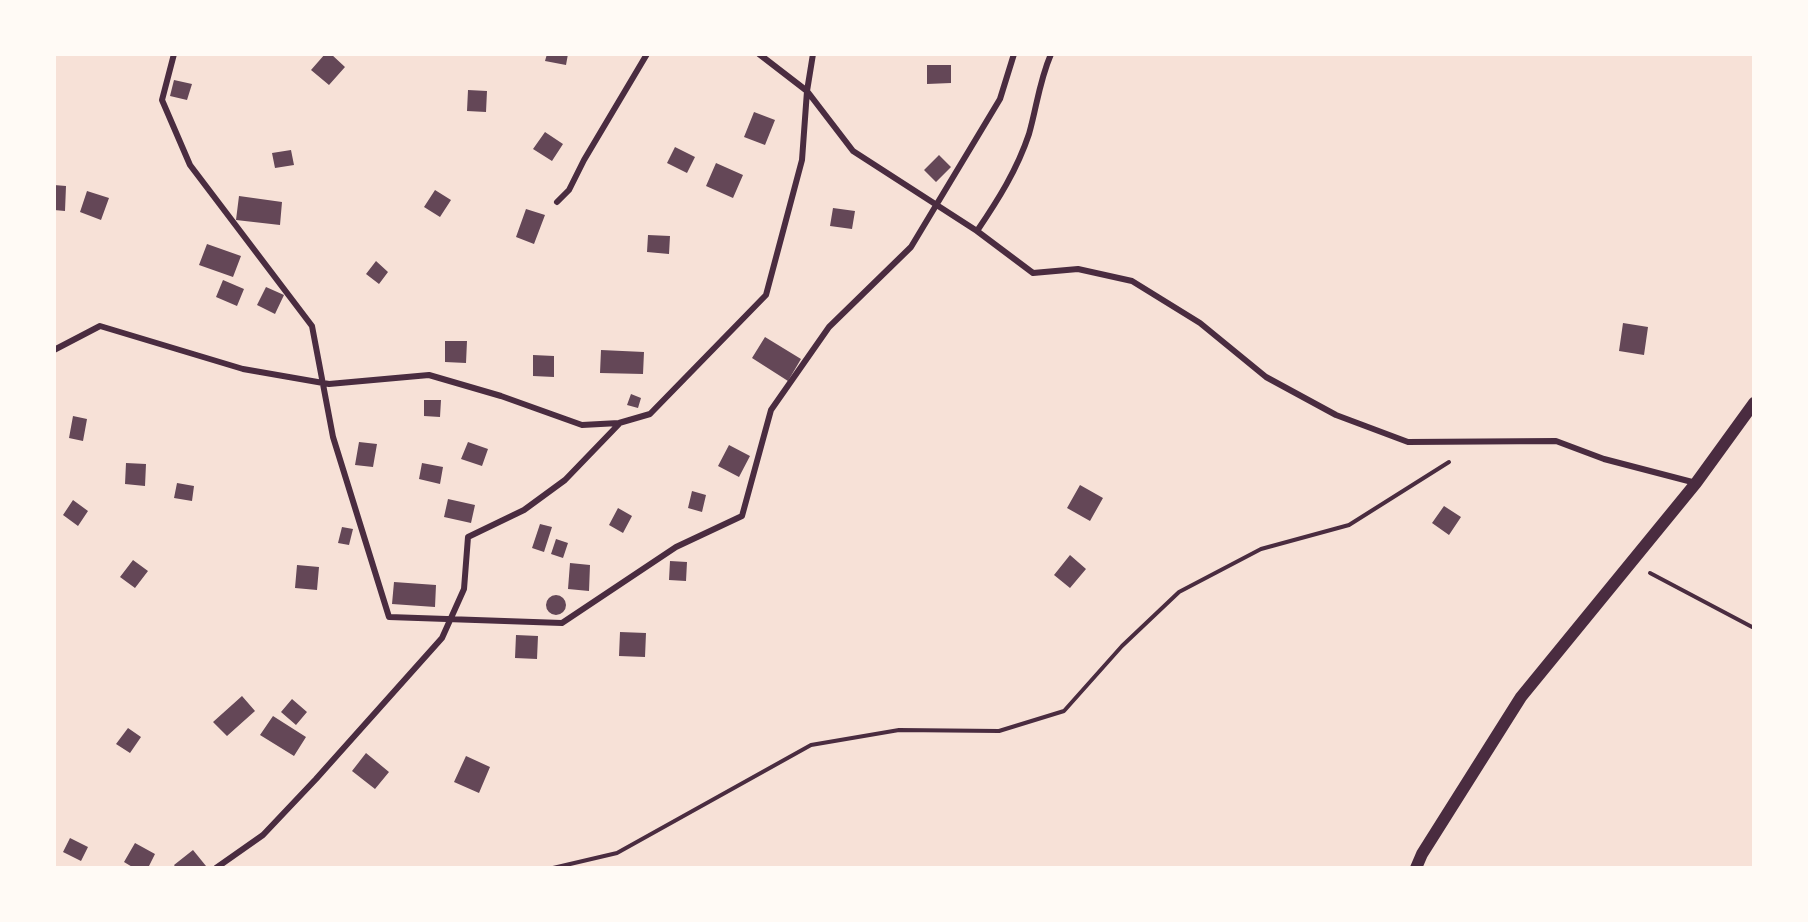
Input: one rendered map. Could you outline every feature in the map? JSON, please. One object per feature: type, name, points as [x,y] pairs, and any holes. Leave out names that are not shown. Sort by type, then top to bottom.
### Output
[{"type":"main road","points":[[1416,868],[1422,854],[1521,697],[1696,483],[1754,403]]},
{"type":"street","points":[[174,54],[162,100],[190,165],[312,326],[333,437],[389,617],[562,623],[676,548],[742,516],[771,410],[829,327],[911,247],[1000,99],[1014,54]]},
{"type":"street","points":[[557,202],[569,190],[584,160],[647,54]]},
{"type":"street","points":[[759,54],[807,91],[853,151],[977,231],[1033,273],[1078,269],[1132,282],[1200,323],[1266,376],[1336,415],[1408,442],[1556,441],[1604,459],[1696,483]]},
{"type":"street","points":[[54,350],[100,326],[243,369],[329,384],[429,375],[501,396],[582,425],[620,423],[650,414],[766,295],[802,160],[807,91],[813,54]]},
{"type":"street","points":[[977,231],[1014,172],[1029,132],[1040,79],[1051,54]]},
{"type":"street","points":[[216,868],[262,835],[332,762],[442,638],[464,589],[468,537],[524,510],[565,480],[620,423]]},
{"type":"path","points":[[554,868],[617,853],[811,745],[899,730],[999,731],[1064,711],[1122,646],[1179,592],[1261,549],[1349,525],[1480,442]]},
{"type":"path","points":[[1631,563],[1754,628]]},
{"type":"building","points":[[325,54],[331,54],[345,67],[329,85],[311,70]]},
{"type":"building","points":[[547,54],[568,54],[566,65],[545,61]]},
{"type":"building","points":[[927,65],[951,65],[951,83],[927,84]]},
{"type":"building","points":[[174,80],[192,84],[187,100],[170,96]]},
{"type":"building","points":[[468,90],[487,91],[486,112],[467,111]]},
{"type":"building","points":[[754,112],[775,120],[765,145],[744,137]]},
{"type":"building","points":[[545,132],[563,144],[552,161],[533,149]]},
{"type":"building","points":[[675,147],[695,157],[687,173],[667,163]]},
{"type":"building","points":[[291,150],[294,165],[275,168],[272,153]]},
{"type":"building","points":[[939,155],[951,167],[936,182],[924,170]]},
{"type":"building","points":[[716,163],[743,175],[733,198],[706,186]]},
{"type":"building","points":[[54,185],[66,186],[65,211],[54,210]]},
{"type":"building","points":[[435,190],[451,200],[440,217],[424,207]]},
{"type":"building","points":[[87,191],[109,198],[101,220],[80,212]]},
{"type":"building","points":[[239,196],[282,202],[280,225],[236,220]]},
{"type":"building","points":[[833,208],[855,211],[852,229],[830,226]]},
{"type":"building","points":[[526,209],[545,215],[534,244],[516,237]]},
{"type":"building","points":[[648,235],[670,236],[669,254],[647,252]]},
{"type":"building","points":[[207,244],[241,256],[233,277],[199,265]]},
{"type":"building","points":[[376,261],[388,272],[379,284],[366,274]]},
{"type":"building","points":[[223,280],[244,289],[237,306],[216,297]]},
{"type":"building","points":[[266,287],[284,295],[275,314],[257,305]]},
{"type":"building","points":[[1623,323],[1648,327],[1644,355],[1619,351]]},
{"type":"building","points":[[765,337],[801,359],[788,381],[752,358]]},
{"type":"building","points":[[445,341],[467,341],[466,363],[445,362]]},
{"type":"building","points":[[601,350],[644,352],[643,374],[600,373]]},
{"type":"building","points":[[533,355],[554,356],[554,377],[533,376]]},
{"type":"building","points":[[631,394],[641,398],[638,408],[627,405]]},
{"type":"building","points":[[424,400],[441,400],[440,417],[424,416]]},
{"type":"building","points":[[73,416],[87,419],[83,441],[69,438]]},
{"type":"building","points":[[359,442],[377,444],[373,467],[355,465]]},
{"type":"building","points":[[468,442],[488,449],[482,466],[461,459]]},
{"type":"building","points":[[729,445],[750,456],[739,477],[718,466]]},
{"type":"building","points":[[126,463],[146,464],[145,486],[125,484]]},
{"type":"building","points":[[422,463],[443,467],[440,484],[419,479]]},
{"type":"building","points":[[177,483],[194,486],[192,501],[174,498]]},
{"type":"building","points":[[1080,485],[1103,498],[1090,521],[1067,508]]},
{"type":"building","points":[[692,491],[706,495],[702,512],[688,508]]},
{"type":"building","points":[[448,499],[475,505],[471,523],[444,517]]},
{"type":"building","points":[[73,500],[88,511],[78,526],[63,515]]},
{"type":"building","points":[[1444,506],[1461,517],[1449,535],[1432,523]]},
{"type":"building","points":[[618,508],[632,516],[623,533],[609,525]]},
{"type":"building","points":[[540,524],[552,527],[544,552],[532,548]]},
{"type":"building","points":[[342,527],[353,529],[349,545],[338,543]]},
{"type":"building","points":[[556,539],[568,543],[563,558],[551,554]]},
{"type":"building","points":[[1070,555],[1086,569],[1070,588],[1054,575]]},
{"type":"building","points":[[133,560],[148,571],[135,588],[120,577]]},
{"type":"building","points":[[670,561],[687,562],[686,581],[669,580]]},
{"type":"building","points":[[570,563],[590,565],[589,591],[568,589]]},
{"type":"building","points":[[297,565],[319,567],[317,590],[295,588]]},
{"type":"building","points":[[394,582],[436,585],[435,607],[392,604]]},
{"type":"building","points":[[552,595],[560,595],[566,601],[566,609],[560,615],[552,615],[546,609],[546,601]]},
{"type":"building","points":[[620,632],[646,633],[645,657],[619,656]]},
{"type":"building","points":[[516,635],[538,636],[537,659],[515,658]]},
{"type":"building","points":[[242,696],[255,711],[227,736],[213,722]]},
{"type":"building","points":[[292,699],[307,712],[296,725],[281,712]]},
{"type":"building","points":[[273,716],[306,737],[294,756],[260,735]]},
{"type":"building","points":[[128,728],[141,737],[130,753],[116,744]]},
{"type":"building","points":[[366,753],[389,772],[375,789],[352,771]]},
{"type":"building","points":[[466,756],[490,767],[479,793],[454,782]]},
{"type":"building","points":[[70,838],[88,847],[81,861],[63,852]]},
{"type":"building","points":[[135,843],[155,854],[148,868],[134,868],[124,862]]},
{"type":"building","points":[[193,850],[206,866],[176,868],[174,865]]}]
